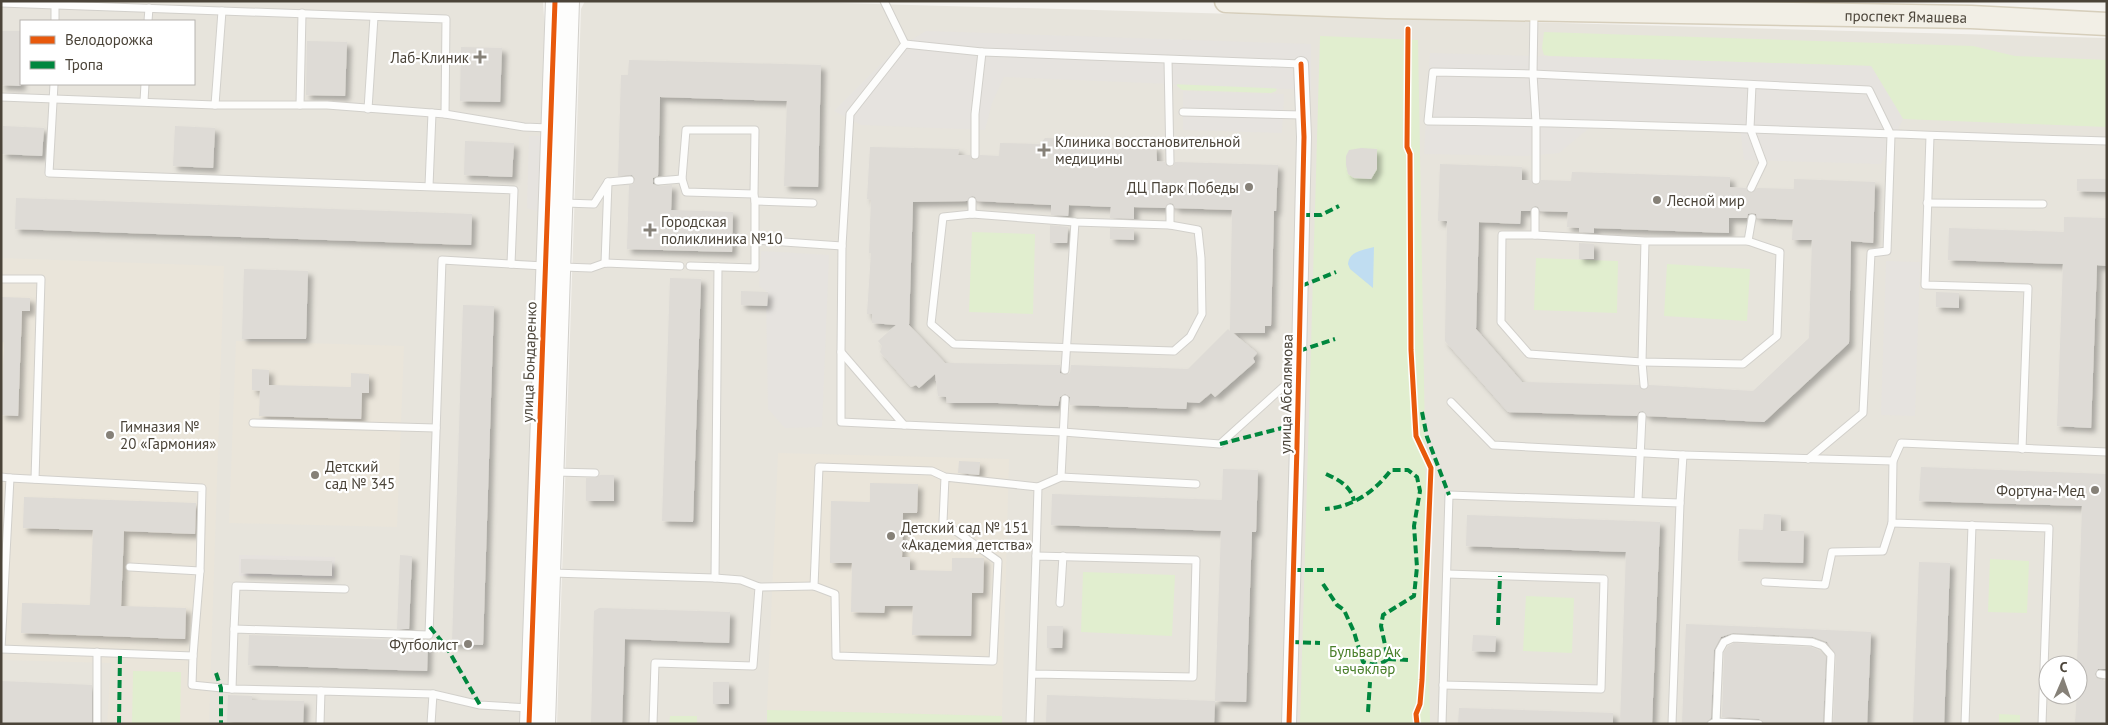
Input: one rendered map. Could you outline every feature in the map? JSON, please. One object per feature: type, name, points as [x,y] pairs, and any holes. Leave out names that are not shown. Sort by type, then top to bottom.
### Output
[{"type":"main road","name":"проспект Ямашева","points":[[1226,1],[1369,7],[1534,8],[1971,17],[2107,24]]},
{"type":"street","name":"улица Бондаренко","points":[[547,717],[555,472],[550,128],[555,1]]},
{"type":"street","name":"улица Бондаренко","points":[[529,716],[552,266],[564,203],[570,1]]},
{"type":"street","name":"улица Абсалямова","points":[[1288,724],[1304,137],[1301,64]]},
{"type":"lane","points":[[884,1],[905,44]]},
{"type":"lane","points":[[1,3],[446,19],[445,114]]},
{"type":"lane","points":[[54,20],[55,4]]},
{"type":"lane","points":[[148,20],[149,8]]},
{"type":"lane","points":[[1534,8],[1533,74],[1536,122],[1536,180]]},
{"type":"lane","points":[[216,105],[222,11]]},
{"type":"lane","points":[[300,106],[302,13]]},
{"type":"lane","points":[[368,109],[374,17]]},
{"type":"lane","points":[[905,44],[982,52],[1301,64]]},
{"type":"lane","points":[[905,44],[850,114],[842,246],[840,422],[1063,432],[1220,444],[1283,388],[1298,388]]},
{"type":"lane","points":[[974,155],[975,114],[982,52]]},
{"type":"lane","points":[[1168,60],[1170,162]]},
{"type":"lane","points":[[1808,458],[1863,413],[1871,253],[1887,251],[1891,135],[1869,90],[1533,74],[1432,72],[1428,121],[1750,128],[1891,135],[2107,141]]},
{"type":"lane","points":[[54,85],[49,173],[514,190],[511,264]]},
{"type":"lane","points":[[144,101],[145,85]]},
{"type":"lane","points":[[1752,85],[1750,128],[1763,163],[1752,188]]},
{"type":"lane","points":[[1,97],[368,109],[445,114],[550,128]]},
{"type":"lane","points":[[1183,112],[1302,115]]},
{"type":"lane","points":[[428,186],[432,114]]},
{"type":"lane","points":[[690,266],[755,268],[754,198],[756,130],[686,130],[682,179],[686,192],[754,198],[813,202]]},
{"type":"lane","points":[[1930,136],[1924,284],[2028,288],[2022,449]]},
{"type":"lane","points":[[658,181],[682,179]]},
{"type":"lane","points":[[608,182],[630,180]]},
{"type":"lane","points":[[564,203],[594,204],[608,182]]},
{"type":"lane","points":[[605,263],[608,182]]},
{"type":"lane","points":[[972,201],[972,214]]},
{"type":"lane","points":[[1927,202],[2043,204]]},
{"type":"lane","points":[[1170,208],[1170,225]]},
{"type":"lane","points":[[1535,211],[1535,235]]},
{"type":"lane","points":[[972,214],[1075,222],[1170,225],[1198,230],[1201,258],[1202,314],[1190,337],[1174,351],[954,344],[931,324],[943,217],[972,214]]},
{"type":"lane","points":[[1748,241],[1752,218]]},
{"type":"lane","points":[[1065,370],[1075,222]]},
{"type":"lane","points":[[1502,235],[1645,241],[1748,241],[1780,252],[1777,336],[1743,364],[1642,362],[1529,354],[1501,322],[1502,235]]},
{"type":"lane","points":[[756,240],[842,246]]},
{"type":"lane","points":[[1644,385],[1642,362],[1645,241]]},
{"type":"lane","points":[[234,629],[429,635],[442,260],[590,268],[605,263],[680,266]]},
{"type":"lane","points":[[715,578],[718,267]]},
{"type":"lane","points":[[1,279],[41,279],[35,479]]},
{"type":"lane","points":[[841,352],[904,425]]},
{"type":"lane","points":[[1061,478],[1065,400]]},
{"type":"lane","points":[[1451,402],[1493,445],[1683,455],[1894,461]]},
{"type":"lane","points":[[1638,500],[1642,416]]},
{"type":"lane","points":[[254,422],[436,428]]},
{"type":"lane","points":[[1764,582],[1825,585],[1832,552],[1883,551],[1892,523],[1894,461],[1901,443],[2107,452]]},
{"type":"lane","points":[[1672,724],[1683,455]]},
{"type":"lane","points":[[814,586],[819,467],[932,471],[945,477],[1038,487],[1061,478],[1196,484]]},
{"type":"lane","points":[[555,472],[595,473]]},
{"type":"lane","points":[[1,477],[202,488],[200,571],[192,685],[232,689],[433,694],[529,716],[547,717]]},
{"type":"lane","points":[[552,573],[715,578],[741,580],[759,587],[814,586],[835,594],[836,656],[993,661],[998,561],[943,522],[945,477]]},
{"type":"lane","points":[[10,478],[2,649],[193,656]]},
{"type":"lane","points":[[1030,724],[1038,487]]},
{"type":"lane","points":[[1442,724],[1449,495],[1638,500],[1680,503]]},
{"type":"lane","points":[[1892,523],[2049,528],[2046,655]]},
{"type":"lane","points":[[1965,724],[1972,525]]},
{"type":"lane","points":[[1032,674],[1192,677],[1196,560],[1036,556]]},
{"type":"lane","points":[[1060,603],[1062,556]]},
{"type":"lane","points":[[130,567],[200,571]]},
{"type":"lane","points":[[1444,685],[1601,689],[1604,579],[1447,574]]},
{"type":"lane","points":[[232,689],[236,586],[345,589]]},
{"type":"lane","points":[[653,724],[655,663],[754,666],[759,587]]},
{"type":"lane","points":[[1759,724],[1714,723],[1719,651],[1724,642],[1733,638],[1812,642],[1818,643],[1828,650],[1831,655],[1828,724]]},
{"type":"lane","points":[[97,652],[97,724]]},
{"type":"lane","points":[[320,724],[321,691]]},
{"type":"lane","points":[[431,724],[433,694]]},
{"type":"lane","points":[[2042,724],[2043,705]]},
{"type":"shaded area","points":[[1,1],[543,2],[545,31],[522,724],[1,724]]},
{"type":"shaded area","points":[[585,1],[769,1],[2107,38],[2107,724],[557,724],[581,9]]},
{"type":"shaded area","points":[[926,31],[1311,44],[1311,90],[1004,77],[992,103],[985,130],[861,125],[834,111],[896,49]]},
{"type":"shaded area","points":[[1430,53],[1871,66],[1903,119],[1881,164],[1744,160],[1740,128],[1594,124],[1559,153],[1526,156],[1424,154]]},
{"type":"shaded area","points":[[1183,91],[1284,94],[1282,133],[1183,130]]},
{"type":"shaded area","points":[[529,136],[545,136],[543,213],[527,208]]},
{"type":"shaded area","points":[[761,251],[829,255],[822,427],[785,428],[768,409],[766,291],[759,286]]},
{"type":"shaded area","name":"Гимназия № 20 «Гармония»","points":[[1,258],[224,266],[209,724],[107,724],[111,663],[1,660]]},
{"type":"shaded area","points":[[1886,261],[1920,262],[1915,416],[1881,415]]},
{"type":"shaded area","name":"Детский сад № 345","points":[[236,341],[404,346],[397,527],[229,523]]},
{"type":"shaded area","name":"Детский сад № 151 «Академия детства»","points":[[778,453],[1009,459],[1002,716],[767,710]]},
{"type":"shaded area","points":[[239,555],[335,557],[334,578],[239,576]]},
{"type":"green space","points":[[1544,32],[1973,46],[2015,56],[2107,60],[2107,127],[1903,119],[1871,66],[1550,56],[1544,55],[1542,48]]},
{"type":"green space","name":"Бульвар Ак чәчәкләр","points":[[1320,36],[1418,40],[1430,724],[1300,724]]},
{"type":"green space","points":[[1177,82],[1277,87],[1276,91],[1271,93],[1182,90],[1177,86]]},
{"type":"green space","points":[[972,232],[1035,234],[1033,314],[969,312]]},
{"type":"green space","points":[[1536,258],[1618,261],[1617,313],[1534,310]]},
{"type":"green space","points":[[1667,264],[1750,269],[1747,321],[1664,316]]},
{"type":"green space","points":[[1990,559],[2029,561],[2027,613],[1988,612]]},
{"type":"green space","points":[[1083,572],[1175,575],[1172,636],[1081,632]]},
{"type":"green space","points":[[1526,596],[1574,598],[1572,653],[1523,651]]},
{"type":"green space","points":[[133,671],[181,672],[180,724],[132,724]]},
{"type":"green space","points":[[767,710],[1002,716],[1002,724],[767,724]]},
{"type":"green space","points":[[1999,714],[2020,715],[2020,724],[1999,724]]},
{"type":"green space","points":[[670,716],[697,716],[697,724],[669,724]]},
{"type":"water","points":[[1374,247],[1373,288],[1350,269],[1348,264],[1351,256],[1354,254]]},
{"type":"building","points":[[1,31],[20,31],[21,86],[1,85]]},
{"type":"building","points":[[307,41],[347,42],[345,96],[306,95]]},
{"type":"building","points":[[461,47],[502,48],[500,102],[460,101]]},
{"type":"building","points":[[629,60],[821,65],[818,187],[784,186],[787,101],[660,97],[658,176],[653,178],[653,184],[658,186],[672,185],[671,210],[733,212],[732,252],[627,249],[629,185],[633,184],[635,179],[632,175],[618,176],[621,75],[628,75]]},
{"type":"building","points":[[3,126],[44,128],[42,156],[2,154]]},
{"type":"building","points":[[175,126],[215,128],[213,168],[173,166]]},
{"type":"building","points":[[1045,138],[1106,140],[1112,145],[1156,146],[1157,161],[1165,162],[1170,167],[1175,162],[1278,165],[1276,211],[1274,211],[1271,326],[1265,326],[1265,333],[1233,333],[1257,353],[1253,358],[1255,362],[1215,397],[1211,393],[1199,403],[1187,402],[1186,409],[1070,405],[1070,397],[1065,394],[1060,397],[1058,406],[947,403],[946,397],[938,396],[935,374],[919,388],[916,385],[911,387],[880,352],[882,346],[878,341],[896,325],[872,323],[872,314],[867,314],[871,253],[869,253],[871,200],[867,199],[870,147],[959,149],[958,155],[970,155],[975,160],[980,155],[999,156],[1000,143],[1040,144]],"holes":[[[972,196],[977,201],[1051,205],[1051,215],[1068,216],[1069,205],[1111,207],[1110,218],[1134,219],[1134,207],[1165,208],[1170,203],[1175,208],[1232,210],[1230,331],[1228,329],[1188,369],[1071,365],[1070,373],[1065,375],[1060,373],[1060,365],[945,363],[909,325],[913,202],[967,201]]]},
{"type":"building","points":[[465,141],[514,143],[512,177],[464,175]]},
{"type":"building","points":[[1361,148],[1377,149],[1377,169],[1371,179],[1354,178],[1348,174],[1346,156],[1349,150]]},
{"type":"building","points":[[1440,164],[1522,167],[1522,180],[1531,180],[1536,185],[1541,180],[1571,181],[1572,172],[1730,177],[1730,187],[1746,188],[1751,193],[1757,188],[1794,189],[1794,179],[1875,182],[1873,243],[1851,241],[1849,343],[1764,422],[1647,416],[1643,411],[1639,412],[1637,416],[1508,412],[1445,341],[1447,221],[1438,221]],"holes":[[[1535,206],[1540,211],[1568,212],[1567,227],[1579,228],[1579,232],[1594,233],[1594,228],[1729,233],[1729,218],[1747,218],[1748,214],[1752,213],[1756,214],[1757,218],[1793,220],[1792,240],[1812,240],[1809,338],[1753,391],[1649,385],[1644,390],[1639,385],[1522,382],[1476,329],[1479,222],[1520,224],[1521,211],[1530,211]]]},
{"type":"building","points":[[2077,179],[2107,179],[2107,192],[2077,191]]},
{"type":"building","points":[[16,198],[472,214],[471,245],[15,229]]},
{"type":"building","points":[[2064,217],[2107,218],[2106,266],[2097,265],[2091,428],[2057,426],[2063,264],[1948,260],[1949,228],[2064,232]]},
{"type":"building","points":[[1050,225],[1068,227],[1067,243],[1050,243]]},
{"type":"building","points":[[1110,228],[1134,229],[1134,240],[1110,239]]},
{"type":"building","points":[[1579,243],[1594,244],[1594,259],[1579,259]]},
{"type":"building","points":[[244,269],[308,271],[306,339],[242,339]]},
{"type":"building","points":[[670,278],[701,279],[693,522],[662,521]]},
{"type":"building","points":[[741,291],[768,292],[767,306],[741,305]]},
{"type":"building","points":[[1936,292],[1959,293],[1959,308],[1936,307]]},
{"type":"building","points":[[1,297],[30,298],[30,311],[22,311],[18,416],[1,415],[4,342],[1,342]]},
{"type":"building","points":[[463,305],[494,306],[483,645],[452,644]]},
{"type":"building","points":[[252,369],[269,370],[269,385],[351,387],[351,373],[369,374],[369,393],[362,393],[361,419],[259,416],[260,391],[252,390]]},
{"type":"building","points":[[959,461],[980,462],[979,475],[958,473]]},
{"type":"building","points":[[1921,467],[2107,474],[2107,669],[2098,669],[2095,674],[2097,678],[2107,682],[2107,724],[2075,724],[2076,705],[2088,705],[2088,655],[2077,655],[2082,506],[1919,501]]},
{"type":"building","points":[[1223,469],[1258,470],[1256,532],[1252,532],[1246,702],[1215,701],[1221,531],[1051,525],[1052,494],[1222,500]]},
{"type":"building","points":[[600,475],[614,475],[614,501],[586,501],[586,478],[595,478]]},
{"type":"building","points":[[870,483],[918,484],[917,513],[903,513],[902,557],[910,557],[910,570],[952,571],[952,558],[984,558],[983,593],[972,593],[971,636],[912,635],[913,606],[885,606],[884,613],[851,612],[852,563],[830,563],[831,501],[870,502]]},
{"type":"building","points":[[24,497],[196,503],[195,534],[124,531],[121,606],[186,608],[185,639],[21,633],[22,603],[90,605],[93,530],[23,528]]},
{"type":"building","points":[[1764,514],[1781,515],[1781,531],[1804,531],[1803,563],[1738,561],[1739,529],[1763,530]]},
{"type":"building","points":[[1467,515],[1660,522],[1652,724],[1620,724],[1626,552],[1466,546]]},
{"type":"building","points":[[400,555],[412,556],[409,629],[397,629]]},
{"type":"building","points":[[241,559],[332,561],[332,576],[241,573]]},
{"type":"building","points":[[1919,562],[1950,563],[1944,724],[1913,724]]},
{"type":"building","points":[[599,608],[730,612],[729,643],[625,639],[622,724],[591,724],[594,611]]},
{"type":"building","points":[[1686,624],[1871,632],[1867,724],[1833,724],[1836,655],[1827,642],[1813,637],[1733,633],[1721,637],[1714,650],[1711,718],[1706,724],[1682,724]]},
{"type":"building","points":[[1047,626],[1063,626],[1062,648],[1047,648]]},
{"type":"building","points":[[249,635],[428,641],[427,671],[248,665]]},
{"type":"building","points":[[1473,635],[1496,636],[1495,652],[1472,651]]},
{"type":"building","points":[[1734,643],[1811,647],[1820,651],[1826,657],[1823,724],[1764,724],[1759,719],[1722,717],[1724,652],[1728,646]]},
{"type":"building","points":[[1,681],[92,685],[92,724],[1,724]]},
{"type":"building","points":[[713,682],[729,682],[729,704],[713,704]]},
{"type":"building","points":[[228,695],[252,696],[252,700],[304,701],[303,724],[227,722]]},
{"type":"building","points":[[1047,695],[1215,701],[1214,724],[1046,724]]},
{"type":"building","points":[[1459,708],[1613,713],[1613,724],[1458,724]]},
{"type":"marked path","points":[[1302,215],[1321,215],[1339,206]]},
{"type":"marked path","points":[[1301,286],[1336,272]]},
{"type":"marked path","points":[[1299,351],[1335,339]]},
{"type":"marked path","points":[[1422,412],[1427,437],[1449,495]]},
{"type":"marked path","points":[[1220,444],[1282,428]]},
{"type":"marked path","points":[[1323,584],[1337,605],[1344,610],[1354,632],[1363,662],[1376,664],[1388,659],[1381,626],[1383,615],[1414,596],[1417,567],[1414,526],[1420,491],[1417,477],[1408,470],[1391,470],[1377,485],[1354,502],[1325,509]]},
{"type":"marked path","points":[[1326,474],[1347,487],[1354,501]]},
{"type":"marked path","points":[[1293,570],[1324,570]]},
{"type":"marked path","points":[[1498,625],[1500,576]]},
{"type":"marked path","points":[[430,627],[447,648],[480,705]]},
{"type":"marked path","points":[[1291,642],[1320,643]]},
{"type":"marked path","points":[[119,724],[120,653]]},
{"type":"marked path","points":[[1388,659],[1409,660]]},
{"type":"marked path","points":[[216,673],[221,688],[221,724]]},
{"type":"marked path","points":[[1368,712],[1370,682]]},
{"type":"cycle path","points":[[529,724],[555,1]]},
{"type":"cycle path","points":[[1408,29],[1407,147],[1410,154],[1411,350],[1416,436],[1431,468],[1422,680],[1420,704],[1416,714],[1417,724]]},
{"type":"cycle path","points":[[1289,724],[1304,137],[1301,64]]},
{"type":"place","name":"Лаб-Клиник","points":[[480,57]]},
{"type":"place","name":"Клиника восстановительной медицины","points":[[1044,150]]},
{"type":"place","name":"ДЦ Парк Победы","points":[[1249,187]]},
{"type":"place","name":"Лесной мир","points":[[1657,200]]},
{"type":"place","name":"Городская поликлиника №10","points":[[650,230]]},
{"type":"place","name":"Гимназия № 20 «Гармония»","points":[[110,435]]},
{"type":"place","name":"Детский сад № 345","points":[[315,475]]},
{"type":"place","name":"Фортуна-Мед","points":[[2095,490]]},
{"type":"place","name":"Детский сад № 151 «Академия детства»","points":[[891,536]]},
{"type":"place","name":"Футболист","points":[[468,644]]}]
